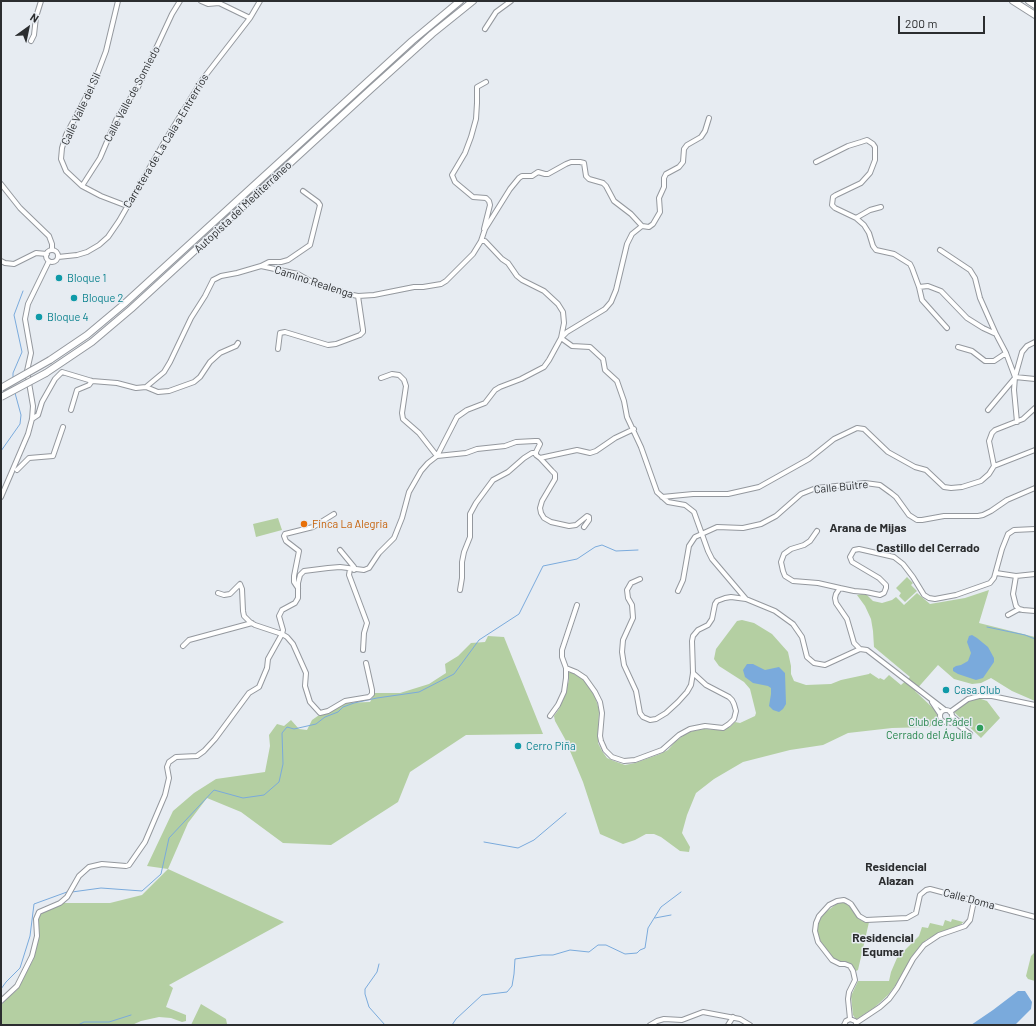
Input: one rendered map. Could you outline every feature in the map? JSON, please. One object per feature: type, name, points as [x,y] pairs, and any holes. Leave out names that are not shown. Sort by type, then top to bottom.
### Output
[{"type":"highway","name":"Autopista del Mediterráneo","points":[[1,388],[50,360],[87,335],[124,304],[377,72],[423,31],[460,1]]},
{"type":"highway","name":"Autopista del Mediterráneo","points":[[1,398],[46,373],[92,342],[131,309],[420,44],[474,1]]},
{"type":"highway","points":[[420,44],[480,1]]},
{"type":"highway","points":[[1013,1],[1035,15]]},
{"type":"highway","points":[[1029,1],[1035,5]]},
{"type":"street","points":[[31,41],[34,35],[36,17],[41,1]]},
{"type":"street","name":"Calle Valle del Sil","points":[[118,1],[106,51],[98,73],[72,122],[62,148],[61,159],[62,165],[72,178],[82,186],[101,196],[127,206]]},
{"type":"street","name":"Calle Valle de Somiedo","points":[[82,186],[100,158],[117,118],[138,88],[172,14],[180,1]]},
{"type":"street","points":[[201,1],[208,4],[219,3],[250,18]]},
{"type":"street","name":"Carretera de La Cala a Entrerrios","points":[[58,257],[82,253],[99,245],[113,231],[202,80],[250,18],[260,1]]},
{"type":"street","points":[[485,29],[496,12],[511,1]]},
{"type":"street","points":[[483,235],[490,205],[489,201],[486,198],[473,197],[455,182],[452,175],[465,153],[471,137],[476,119],[477,87],[486,82]]},
{"type":"street","points":[[483,235],[502,202],[519,178],[522,176],[532,176],[538,172],[548,174],[566,164],[580,162],[585,166],[584,172],[589,179],[603,183],[614,201],[631,214],[642,226],[649,227],[653,224],[660,212],[659,198],[664,187],[664,178],[666,174],[679,167],[683,162],[684,149],[687,145],[701,137],[705,131],[709,118]]},
{"type":"street","points":[[816,162],[848,146],[867,140],[873,144],[875,147],[875,160],[870,173],[861,183],[836,195],[832,201],[832,205],[835,208],[856,218],[864,226],[869,233],[873,246],[876,250],[894,254],[910,264],[919,287],[922,300],[947,328]]},
{"type":"street","points":[[1,184],[17,205],[49,236],[52,244],[52,250]]},
{"type":"street","points":[[261,266],[269,262],[288,260],[310,245],[320,205],[303,191]]},
{"type":"street","points":[[856,218],[870,210],[881,207]]},
{"type":"street","points":[[438,456],[457,417],[462,412],[485,403],[495,390],[500,387],[521,379],[544,367],[561,338],[567,332],[605,309],[611,302],[616,290],[627,244],[632,234],[642,226]]},
{"type":"street","name":"Camino Realenga","points":[[146,387],[167,367],[191,318],[213,280],[221,276],[261,266],[298,274],[314,283],[358,296],[374,295],[414,287],[441,284],[446,281],[473,254],[483,235]]},
{"type":"street","points":[[481,241],[485,241],[502,260],[508,263],[517,276],[544,291],[558,304],[563,312],[564,324],[561,338]]},
{"type":"street","points":[[1,261],[14,264],[36,253],[46,254],[52,250]]},
{"type":"street","points":[[46,254],[46,258],[49,261],[55,262],[58,257],[56,252],[52,250]]},
{"type":"street","points":[[940,250],[970,270],[975,278],[980,298],[1016,377]]},
{"type":"street","points":[[1,497],[32,419],[33,406],[27,371],[31,353],[25,319],[28,304],[49,261]]},
{"type":"street","points":[[919,287],[928,286],[941,291],[967,318],[982,328],[996,334]]},
{"type":"street","points":[[278,349],[280,333],[292,334],[328,345],[336,344],[360,335],[363,330],[358,296]]},
{"type":"street","points":[[561,338],[572,346],[590,347],[603,359],[605,370],[617,381],[624,401],[627,417],[634,429],[657,492],[668,502],[685,505],[692,509],[696,515],[701,534],[712,558],[746,600]]},
{"type":"street","points":[[1017,422],[1014,390],[1016,377],[1022,352],[1026,346],[1035,342]]},
{"type":"street","points":[[32,419],[38,415],[42,402],[60,373],[65,373],[92,381],[116,383],[136,388],[146,387],[158,392],[169,391],[194,382],[200,377],[210,362],[220,353],[236,346],[238,343]]},
{"type":"street","points":[[958,347],[972,351],[985,361],[994,361],[1006,353]]},
{"type":"street","points":[[381,378],[392,374],[399,375],[404,380],[406,386],[402,413],[403,419],[419,433],[438,456]]},
{"type":"street","points":[[1016,377],[1035,379]]},
{"type":"street","points":[[988,410],[1016,377]]},
{"type":"street","points":[[71,410],[77,390],[89,386],[92,381]]},
{"type":"street","points":[[994,466],[989,441],[992,433],[995,430],[1023,419],[1035,408]]},
{"type":"street","points":[[17,470],[29,458],[53,456],[63,427]]},
{"type":"street","points":[[662,497],[693,494],[728,494],[759,487],[809,459],[834,439],[857,428],[864,430],[888,452],[915,468],[926,470],[944,487],[951,488],[978,483],[985,478],[994,466],[1035,450]]},
{"type":"street","points":[[540,458],[577,450],[590,453],[634,429]]},
{"type":"street","points":[[1,1001],[17,986],[32,956],[37,936],[36,919],[39,912],[60,903],[67,896],[79,876],[89,867],[102,864],[126,866],[129,864],[145,842],[165,795],[169,778],[167,766],[169,762],[176,757],[197,756],[204,751],[215,739],[249,693],[259,687],[267,668],[268,659],[282,634],[283,630],[279,616],[282,610],[294,603],[298,598],[300,575],[304,571],[334,568],[364,570],[369,568],[383,549],[394,538],[402,518],[409,492],[421,471],[428,463],[438,456],[505,446],[516,442],[538,441],[540,444],[536,453]]},
{"type":"street","points":[[460,590],[462,562],[470,537],[470,514],[476,503],[493,480],[508,472],[524,458],[532,453],[536,453]]},
{"type":"street","points":[[536,453],[555,474],[555,479],[542,501],[540,513],[550,522],[569,526],[576,525],[587,516],[589,517],[589,520],[584,527]]},
{"type":"street","name":"Calle Buitre","points":[[678,590],[683,580],[690,542],[695,537],[717,527],[743,528],[761,524],[776,516],[801,494],[821,487],[865,483],[880,485],[896,497],[908,515],[917,520],[949,515],[970,517],[983,515],[1011,498],[1035,488]]},
{"type":"street","points":[[298,588],[294,582],[294,576],[299,551],[286,541],[284,536],[285,534],[313,527],[334,514]]},
{"type":"street","points":[[817,531],[810,541],[804,545],[791,549],[784,554],[781,562],[783,571],[785,576],[793,581],[818,583],[880,595],[886,590],[886,585],[884,582],[850,560],[851,554],[856,549],[894,557],[903,564],[924,595],[932,599],[956,595],[987,585],[993,581],[1008,534],[1014,530],[1035,529]]},
{"type":"street","points":[[340,550],[354,566],[349,575],[367,623],[364,633],[363,650]]},
{"type":"street","points":[[996,573],[1016,576],[1035,574]]},
{"type":"street","points":[[1016,576],[1013,594],[1016,606],[1019,609]]},
{"type":"street","points":[[640,579],[631,583],[627,590],[628,598],[632,605],[633,618],[623,640],[622,652],[624,666],[634,685],[639,709],[642,715],[647,719],[653,720],[666,713],[685,696],[691,684],[693,673],[693,636],[698,630],[708,625],[712,619],[715,604],[717,601],[725,598],[731,597],[746,600],[775,611],[793,624],[802,637],[807,657],[814,663],[825,665],[860,649]]},
{"type":"street","points":[[218,593],[228,595],[240,584],[242,586],[244,616],[252,623],[282,634],[293,644],[306,673],[305,686],[310,702],[320,713],[328,711],[345,701],[369,697],[372,694],[366,663]]},
{"type":"street","points":[[840,588],[836,594],[835,600],[847,619],[854,643],[860,649],[871,651],[949,713],[962,724],[970,734],[956,724],[941,720],[940,714],[927,696]]},
{"type":"street","points":[[550,716],[558,705],[564,692],[566,668],[562,657],[562,650],[577,605]]},
{"type":"street","points":[[1008,615],[1019,609],[1035,611]]},
{"type":"street","points":[[183,646],[189,640],[252,623]]},
{"type":"street","points":[[566,668],[576,672],[584,678],[595,692],[600,702],[602,713],[600,736],[602,745],[612,757],[624,761],[635,760],[662,750],[679,735],[690,729],[705,726],[723,728],[732,722],[736,711],[732,700],[706,685],[693,673]]},
{"type":"street","points":[[940,714],[942,712],[949,713],[968,699],[980,696],[992,696],[1035,705]]},
{"type":"street","points":[[947,722],[950,720],[949,713]]},
{"type":"street","name":"Calle Doma","points":[[850,1019],[848,999],[849,992],[855,980],[854,971],[845,964],[840,964],[832,960],[816,937],[815,931],[817,920],[825,908],[836,901],[844,900],[851,904],[859,916],[866,920],[911,917],[916,913],[920,896],[926,890],[930,889],[1035,917]]},
{"type":"street","points":[[844,1025],[846,1021],[850,1019],[854,1020],[856,1024],[880,1008],[897,988],[913,959],[924,945],[939,935],[965,926],[970,920],[974,901]]},
{"type":"street","points":[[650,1025],[664,1019],[682,1020],[703,1012],[733,1017],[750,1025]]},
{"type":"street","points":[[728,1025],[733,1017]]},
{"type":"green space","points":[[278,518],[282,530],[256,537],[253,524]]},
{"type":"green space","points":[[907,577],[913,583],[911,585],[917,591],[905,602],[899,596],[901,593],[896,588]]},
{"type":"green space","points":[[989,590],[979,623],[1035,637],[1035,701],[1012,691],[991,678],[981,683],[972,684],[954,679],[938,665],[915,691],[935,710],[939,720],[929,727],[892,728],[848,733],[823,745],[790,750],[743,762],[714,779],[696,793],[687,815],[682,833],[690,847],[689,852],[680,851],[661,837],[654,834],[646,834],[623,844],[600,834],[583,782],[554,716],[565,695],[569,680],[568,673],[571,672],[584,680],[591,688],[595,696],[599,710],[598,743],[602,751],[607,758],[625,765],[635,763],[668,750],[675,742],[688,732],[704,729],[721,730],[730,727],[735,722],[740,723],[755,716],[756,713],[750,689],[744,682],[719,666],[714,659],[716,649],[737,621],[742,620],[754,623],[772,634],[788,652],[791,674],[794,681],[806,685],[831,684],[870,673],[879,679],[884,680],[889,675],[901,685],[910,677],[874,647],[871,619],[865,606],[857,595],[867,595],[873,601],[882,603],[896,597],[904,605],[917,593],[930,604],[965,598]]},
{"type":"green space","points":[[488,636],[504,637],[543,734],[466,735],[410,772],[398,802],[331,845],[283,843],[241,812],[207,798],[188,823],[168,869],[147,866],[173,811],[194,793],[216,779],[265,772],[270,746],[269,735],[277,724],[284,726],[291,720],[299,729],[307,730],[312,720],[325,711],[342,703],[370,702],[375,693],[400,693],[429,684],[446,673],[445,664],[458,656],[471,643],[485,642]]},
{"type":"green space","name":"Club de Pádel Cerrado del Águila","points":[[974,699],[987,701],[1000,718],[981,738],[954,712],[968,701]]},
{"type":"green space","points":[[168,869],[284,922],[169,985],[173,988],[166,1007],[186,1015],[186,1021],[182,1022],[171,1018],[159,1017],[141,1021],[132,1025],[1,1025],[1,1006],[4,1001],[17,990],[33,960],[39,934],[37,921],[41,912],[63,903],[110,903],[142,895]]},
{"type":"green space","points":[[839,902],[847,903],[856,916],[862,921],[869,922],[858,970],[856,971],[850,963],[837,961],[832,958],[819,939],[817,927],[822,915]]},
{"type":"green space","points":[[952,919],[963,922],[966,920],[960,925],[938,933],[926,940],[913,955],[888,995],[875,1007],[857,1019],[855,1018],[853,1015],[851,996],[858,981],[889,981],[897,958],[919,936],[922,927],[928,928],[930,923],[943,926],[945,920],[951,922]]},
{"type":"green space","points":[[1034,953],[1035,981],[1028,979],[1026,976],[1031,956]]},
{"type":"green space","points":[[201,1004],[226,1019],[227,1024],[191,1025]]},
{"type":"water","points":[[972,635],[988,647],[994,658],[994,662],[983,678],[976,680],[953,671],[953,668],[956,666],[968,661],[971,653],[967,642],[969,636]]},
{"type":"water","points":[[747,664],[753,664],[765,670],[779,667],[785,673],[786,704],[779,712],[773,710],[769,706],[771,688],[753,683],[745,677],[743,670]]},
{"type":"water","points":[[1018,991],[1025,991],[1032,1002],[1031,1009],[1015,1025],[971,1025],[993,1010]]},
{"type":"waterway","points":[[13,378],[13,373],[22,352],[14,315],[23,291]]},
{"type":"waterway","points":[[1,451],[20,424],[21,415],[15,393]]},
{"type":"waterway","points":[[72,892],[101,888],[142,891],[161,874],[169,838],[214,790],[243,798],[264,795],[279,782],[283,764],[282,733],[287,727],[294,729],[316,724],[325,717],[338,712],[343,707],[354,703],[419,692],[454,674],[479,640],[519,614],[543,566],[577,559],[595,547],[602,545],[616,551],[638,550]]},
{"type":"waterway","points":[[987,627],[1025,635],[1035,639]]},
{"type":"waterway","points":[[484,842],[518,848],[534,840],[566,813]]},
{"type":"waterway","points":[[1,989],[20,968],[30,936],[34,904],[67,892]]},
{"type":"waterway","points":[[452,1025],[456,1019],[482,995],[507,992],[512,986],[515,959],[553,955],[570,950],[589,952],[598,945],[606,945],[625,954],[637,953],[645,948],[648,928],[661,907],[681,892]]},
{"type":"waterway","points":[[655,918],[671,915]]},
{"type":"waterway","points":[[379,964],[377,972],[365,989],[365,994],[369,1007],[385,1025]]},
{"type":"waterway","points":[[78,1025],[84,1022],[109,1022],[131,1015]]},
{"type":"place","name":"Bloque 1","points":[[59,278]]},
{"type":"place","name":"Bloque 2","points":[[74,298]]},
{"type":"place","name":"Bloque 4","points":[[39,317]]},
{"type":"place","name":"Finca La Alegria","points":[[304,524]]},
{"type":"place","name":"Casa Club","points":[[946,690]]},
{"type":"place","name":"Club de Pádel Cerrado del Águila","points":[[980,728]]},
{"type":"place","name":"Cerro Piña","points":[[518,746]]},
{"type":"district","name":"Arana de Mijas","points":[[868,528]]},
{"type":"district","name":"Castillo del Cerrado","points":[[928,548]]},
{"type":"district","name":"Residencial Alazan","points":[[896,874]]},
{"type":"district","name":"Residencial Equmar","points":[[883,945]]}]
